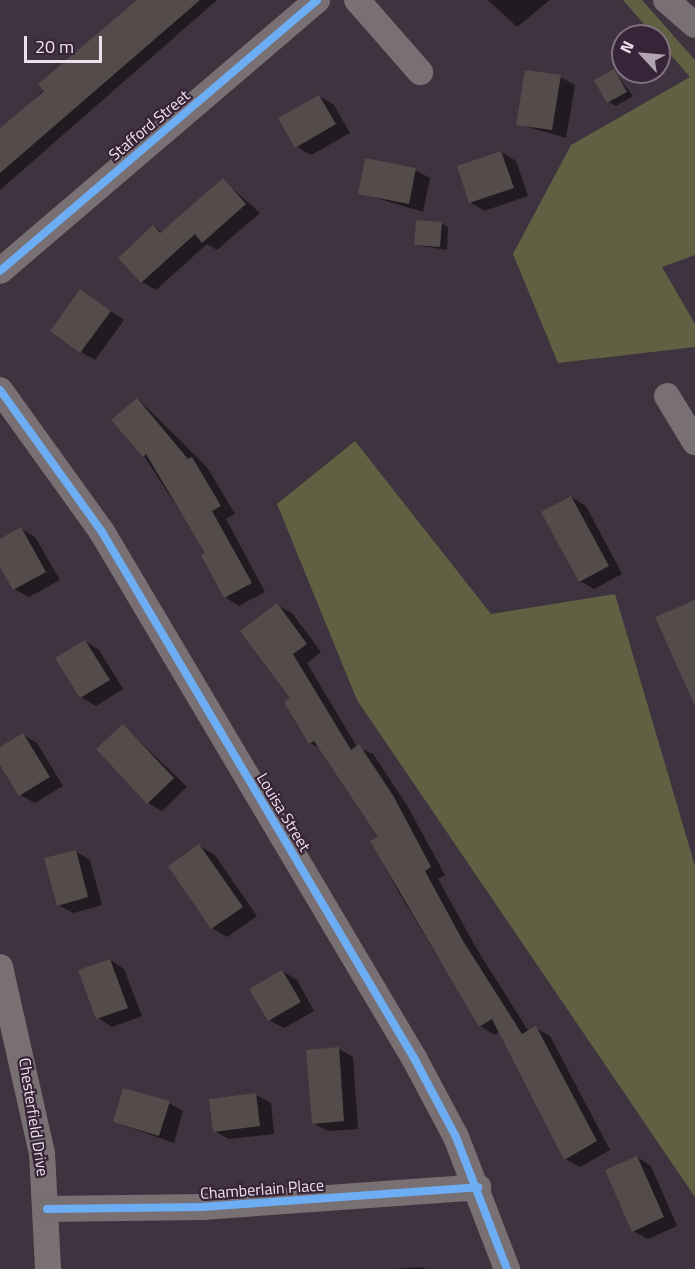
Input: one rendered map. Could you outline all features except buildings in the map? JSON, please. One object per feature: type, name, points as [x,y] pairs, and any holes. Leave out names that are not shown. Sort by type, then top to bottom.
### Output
[{"type":"street","name":"Stafford Street","points":[[0,271],[317,0]]},
{"type":"street","points":[[357,0],[420,72]]},
{"type":"street","points":[[666,0],[695,25]]},
{"type":"street","name":"Louisa Street","points":[[0,390],[102,532],[414,1058],[478,1187],[507,1269]]},
{"type":"street","points":[[667,396],[695,442]]},
{"type":"street","name":"Chesterfield Drive","points":[[0,967],[27,1067],[47,1209],[48,1269]]},
{"type":"street","name":"Chamberlain Place","points":[[47,1209],[202,1208],[478,1187]]},
{"type":"green space","points":[[623,0],[642,0],[663,24],[644,24]]},
{"type":"green space","points":[[671,33],[695,60],[695,255],[662,267],[695,324],[695,347],[558,363],[513,254],[571,145],[690,77],[671,55]]},
{"type":"green space","points":[[355,441],[491,614],[615,594],[695,866],[695,1197],[357,700],[277,504]]},
{"type":"cycle path","points":[[0,271],[317,0]]},
{"type":"cycle path","points":[[0,390],[102,532],[414,1058],[456,1137],[507,1269]]},
{"type":"cycle path","points":[[47,1209],[202,1207],[478,1187]]}]
